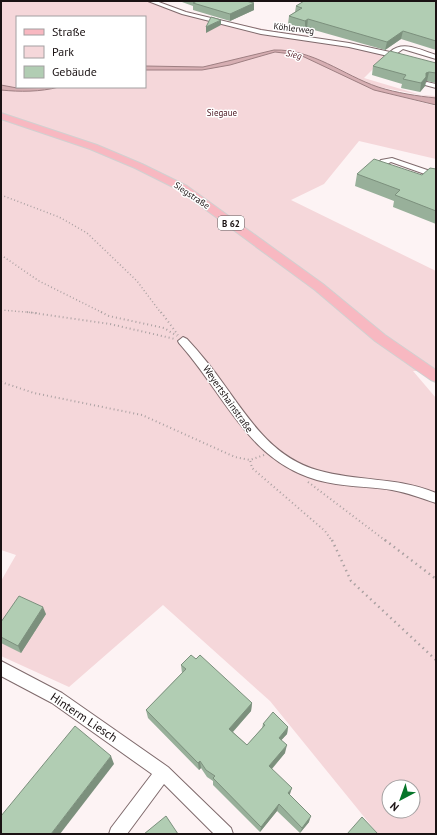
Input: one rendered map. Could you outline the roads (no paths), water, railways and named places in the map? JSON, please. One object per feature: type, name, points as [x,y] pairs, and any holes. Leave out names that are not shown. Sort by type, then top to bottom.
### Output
[{"type":"main road","name":"Siegstraße","points":[[1,116],[81,141],[160,175],[184,188],[313,283],[380,338],[436,377]]},
{"type":"street","name":"Köhlerweg","points":[[151,1],[184,12],[261,32],[342,44],[406,58]]},
{"type":"street","points":[[392,54],[398,48],[404,47],[436,57]]},
{"type":"street","points":[[427,84],[436,86]]},
{"type":"street","points":[[376,170],[384,162],[392,160],[436,176]]},
{"type":"street","name":"Weyertshainstraße","points":[[183,340],[212,375],[245,425],[270,451],[294,466],[316,475],[341,480],[401,486],[436,498]]},
{"type":"street","name":"Hinterm Liesch","points":[[1,668],[57,698],[163,772],[224,834]]},
{"type":"street","points":[[117,834],[163,772]]},
{"type":"water","name":"Sieg","points":[[274,50],[288,51],[315,58],[378,87],[407,94],[436,98],[436,105],[374,90],[300,55],[275,52],[230,65],[202,70],[146,70],[146,66],[203,67]]},
{"type":"water","points":[[1,85],[16,88],[56,88],[37,91],[1,90]]},
{"type":"park label","name":"Siegaue","points":[[222,112]]}]
